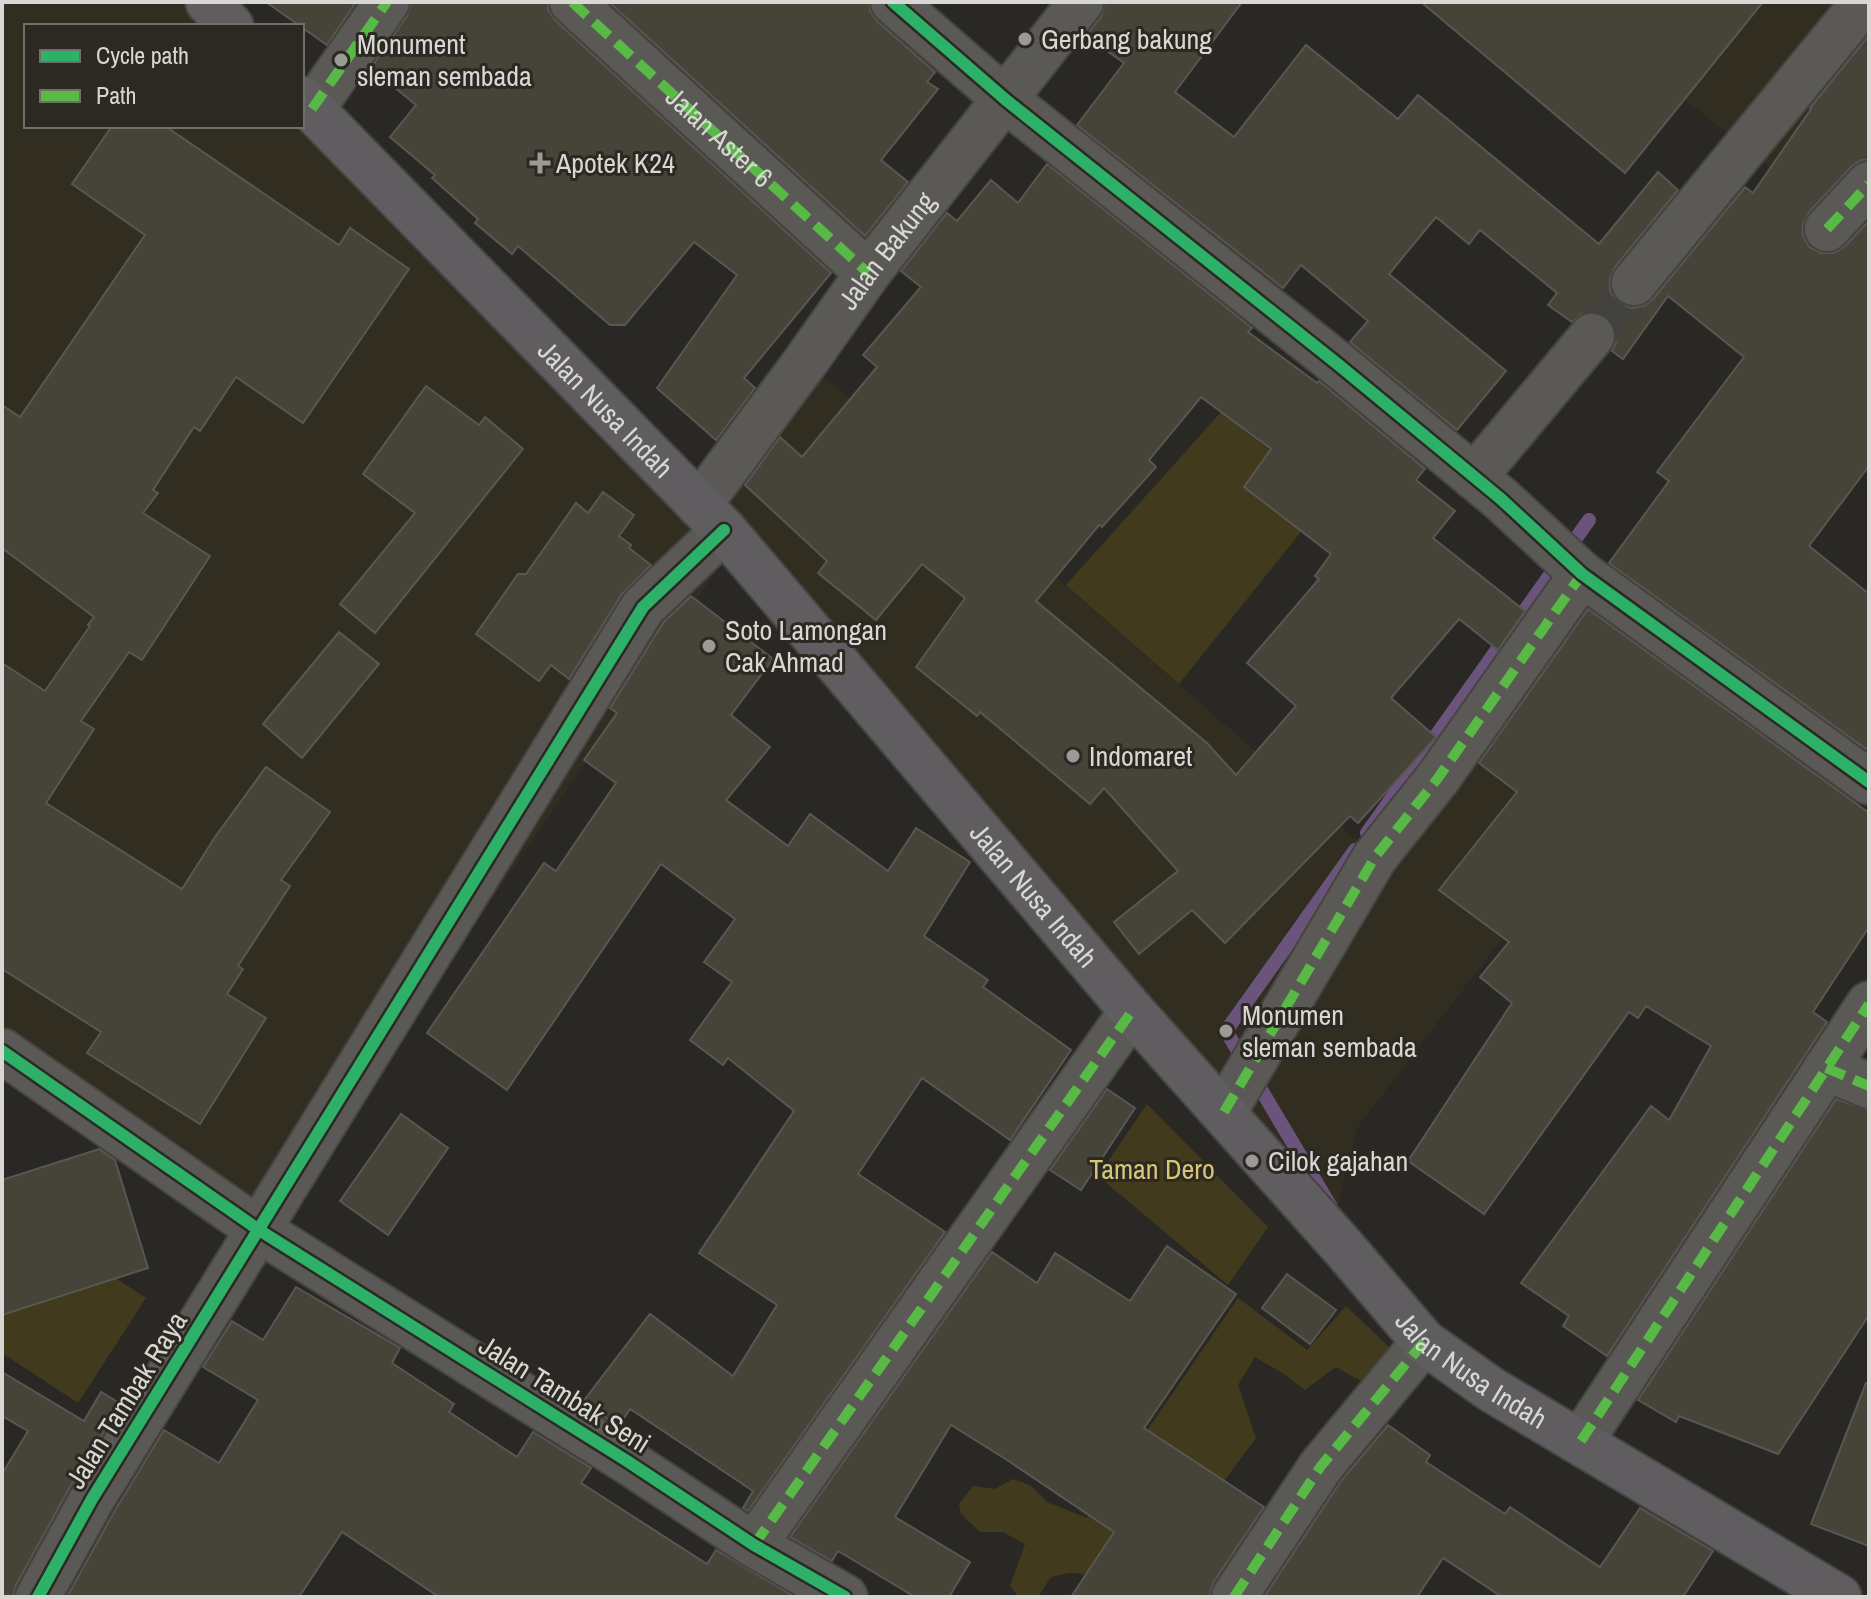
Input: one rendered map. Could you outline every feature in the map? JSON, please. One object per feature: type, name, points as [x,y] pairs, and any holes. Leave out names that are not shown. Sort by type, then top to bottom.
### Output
[{"type":"main road","points":[[208,2],[229,24]]},
{"type":"main road","name":"Jalan Nusa Indah","points":[[307,104],[711,518],[1132,1011],[1424,1342],[1492,1390],[1839,1597]]},
{"type":"street","points":[[307,104],[387,2]]},
{"type":"street","name":"Jalan Aster 6","points":[[572,2],[868,273]]},
{"type":"street","points":[[893,2],[1006,100],[1474,477],[1582,574],[1869,782]]},
{"type":"street","name":"Jalan Bakung","points":[[259,1230],[643,607],[711,518],[806,361],[868,273],[1081,2]]},
{"type":"street","points":[[1634,283],[1864,2]]},
{"type":"street","points":[[1827,229],[1869,184]]},
{"type":"street","points":[[1474,477],[1592,336]]},
{"type":"street","points":[[1224,1112],[1375,857],[1438,778],[1582,574]]},
{"type":"street","points":[[1581,1441],[1869,1004]]},
{"type":"street","points":[[754,1545],[1132,1011]]},
{"type":"street","name":"Jalan Tambak Seni","points":[[2,1051],[259,1230],[627,1461],[754,1545],[839,1595]]},
{"type":"street","points":[[1826,1068],[1869,1086]]},
{"type":"street","name":"Jalan Tambak Raya","points":[[45,1594],[92,1499],[259,1230]]},
{"type":"street","points":[[1234,1597],[1321,1466],[1424,1342]]},
{"type":"shaded area","points":[[2,2],[206,2],[229,24],[24,24],[24,128],[304,128],[715,499],[806,361],[1375,856],[1593,573],[1709,668],[1357,1128],[1329,1241],[1208,1131],[1331,929],[1205,1127],[718,501],[730,551],[278,1212],[2,1038]]},
{"type":"shaded area","points":[[1565,2],[1869,2],[1869,185],[1837,223]]},
{"type":"green space","points":[[1221,412],[1329,497],[1179,684],[1066,585]]},
{"type":"green space","name":"Taman Dero","points":[[1147,1104],[1268,1227],[1228,1285],[1098,1176]]},
{"type":"green space","points":[[2,1203],[146,1298],[78,1403],[2,1353]]},
{"type":"green space","points":[[1238,1298],[1307,1350],[1346,1306],[1406,1363],[1373,1388],[1336,1367],[1305,1390],[1255,1357],[1238,1385],[1256,1438],[1224,1481],[1170,1445],[1086,1574],[1069,1573],[1051,1577],[1038,1597],[1019,1597],[1010,1586],[1025,1544],[1003,1532],[980,1532],[961,1514],[959,1504],[973,1486],[995,1489],[1013,1479],[1030,1485],[1047,1502],[1087,1518]]},
{"type":"building","points":[[266,2],[356,2],[327,45],[304,29],[304,24],[297,24]]},
{"type":"building","points":[[412,2],[548,2],[548,10],[555,20],[831,273],[744,378],[755,388],[716,440],[657,388],[737,275],[694,242],[625,325],[610,325],[518,246],[512,254],[475,223],[478,219],[432,178],[435,175],[390,137],[416,105],[371,68],[407,16]]},
{"type":"building","points":[[609,2],[869,2],[870,11],[877,21],[935,72],[927,82],[938,89],[881,160],[908,182],[865,236]]},
{"type":"building","points":[[1105,2],[1242,2],[1175,92],[1234,137],[1306,45],[1398,119],[1418,95],[1599,244],[1658,172],[1678,190],[1615,267],[1610,278],[1610,291],[1618,302],[1631,308],[1644,306],[1653,299],[1745,187],[1753,193],[1810,108],[1869,35],[1869,160],[1861,160],[1851,167],[1809,212],[1803,224],[1803,236],[1809,247],[1821,253],[1834,253],[1869,221],[1869,466],[1809,546],[1869,594],[1869,745],[1866,749],[1609,563],[1669,481],[1657,472],[1744,357],[1668,296],[1623,359],[1612,351],[1617,340],[1616,328],[1607,316],[1584,312],[1572,322],[1548,305],[1557,293],[1480,230],[1469,244],[1436,217],[1389,274],[1506,371],[1457,430],[1350,342],[1368,321],[1301,265],[1283,288],[1077,125],[1124,63],[1086,36],[1101,17]]},
{"type":"building","points":[[1421,2],[1763,2],[1625,173]]},
{"type":"building","points":[[111,128],[168,128],[339,245],[350,228],[409,269],[303,423],[236,377],[200,431],[194,427],[153,490],[158,493],[143,513],[210,556],[142,660],[129,652],[81,721],[94,729],[46,803],[182,889],[266,767],[330,812],[281,880],[290,886],[238,966],[243,969],[227,994],[266,1018],[200,1124],[87,1053],[101,1032],[2,969],[2,663],[45,691],[94,617],[2,548],[2,405],[20,417],[145,235],[72,184]]},
{"type":"building","points":[[1047,164],[1252,328],[1248,332],[1317,383],[1319,381],[1425,469],[1416,480],[1455,511],[1433,538],[1525,611],[1498,650],[1459,619],[1391,698],[1436,737],[1358,823],[1350,816],[1225,943],[1192,910],[1139,954],[1114,922],[1178,871],[1104,788],[1090,804],[980,712],[977,716],[916,667],[965,598],[922,564],[876,620],[818,573],[827,561],[745,485],[780,437],[802,457],[877,367],[863,355],[921,287],[901,271],[947,213],[957,221],[991,180],[1018,203]],"holes":[[[1201,397],[1271,449],[1244,487],[1331,554],[1315,576],[1319,579],[1247,663],[1296,706],[1236,775],[1207,743],[1036,601],[1099,525],[1102,527],[1156,467],[1149,460]]]},
{"type":"building","points":[[426,386],[479,425],[485,417],[523,449],[375,633],[340,604],[415,513],[363,474]]},
{"type":"building","points":[[603,492],[634,515],[619,536],[651,565],[622,594],[569,679],[551,665],[539,681],[476,634],[518,574],[526,574],[576,503],[588,513]]},
{"type":"building","points":[[691,596],[773,659],[731,715],[770,747],[726,800],[788,846],[810,814],[888,871],[916,828],[970,862],[924,936],[988,980],[983,987],[1071,1050],[1010,1140],[922,1078],[858,1174],[945,1232],[748,1511],[743,1508],[753,1491],[630,1409],[619,1426],[582,1403],[650,1314],[733,1376],[777,1305],[699,1253],[794,1111],[728,1058],[723,1065],[690,1040],[732,982],[704,962],[735,919],[661,864],[507,1090],[427,1033],[544,863],[556,871],[616,783],[584,760],[617,713],[610,708],[663,623]]},
{"type":"building","points":[[1588,609],[1869,813],[1869,927],[1813,1012],[1827,1022],[1607,1356],[1563,1326],[1569,1316],[1521,1283],[1651,1106],[1669,1120],[1711,1046],[1646,1006],[1638,1018],[1629,1012],[1484,1214],[1408,1161],[1512,1003],[1480,977],[1509,942],[1439,890],[1517,792],[1479,763]]},
{"type":"building","points":[[339,632],[379,664],[302,758],[263,724]]},
{"type":"building","points":[[1107,1089],[1135,1108],[1081,1190],[1050,1170]]},
{"type":"building","points":[[1836,1099],[1869,1110],[1869,1315],[1778,1454],[1679,1416],[1676,1422],[1638,1400]]},
{"type":"building","points":[[401,1114],[448,1148],[388,1235],[340,1201]]},
{"type":"building","points":[[99,1149],[115,1160],[148,1268],[2,1315],[2,1180]]},
{"type":"building","points":[[1167,1246],[1236,1294],[1144,1428],[1264,1507],[1213,1583],[1209,1597],[1071,1597],[1114,1532],[951,1425],[895,1517],[970,1562],[949,1597],[915,1597],[838,1551],[832,1561],[790,1537],[992,1252],[1037,1283],[1055,1253],[1130,1301]]},
{"type":"building","points":[[1287,1274],[1336,1310],[1310,1344],[1262,1308]]},
{"type":"building","points":[[296,1287],[400,1348],[392,1363],[454,1404],[449,1412],[517,1457],[533,1432],[591,1468],[581,1483],[707,1564],[716,1550],[795,1597],[439,1597],[342,1532],[299,1597],[67,1597],[164,1430],[219,1463],[258,1400],[203,1367],[232,1321],[263,1340]]},
{"type":"building","points":[[2,1372],[84,1421],[101,1392],[121,1404],[70,1487],[16,1585],[13,1597],[2,1597],[2,1474],[28,1431],[2,1416]]},
{"type":"building","points":[[1866,1383],[1869,1384],[1869,1546],[1811,1524]]},
{"type":"building","points":[[1388,1425],[1430,1455],[1426,1462],[1505,1514],[1510,1507],[1600,1567],[1640,1508],[1713,1551],[1683,1597],[1502,1597],[1443,1558],[1417,1597],[1264,1597],[1341,1481]]},
{"type":"waterway","points":[[1367,833],[1589,520]]},
{"type":"waterway","points":[[1331,1207],[1226,1031],[1355,850]]},
{"type":"tunnel","points":[[1592,336],[1634,283]]},
{"type":"marked path","points":[[312,109],[387,2]]},
{"type":"marked path","points":[[572,2],[868,273]]},
{"type":"marked path","points":[[1827,229],[1869,184]]},
{"type":"marked path","points":[[1224,1112],[1375,857],[1438,778],[1582,574]]},
{"type":"marked path","points":[[1581,1441],[1869,1004]]},
{"type":"marked path","points":[[754,1545],[1132,1011]]},
{"type":"marked path","points":[[1826,1068],[1869,1086]]},
{"type":"marked path","points":[[1234,1597],[1321,1466],[1424,1342]]},
{"type":"cycle path","points":[[893,2],[1006,100],[1340,366],[1501,499],[1582,574],[1869,782]]},
{"type":"cycle path","points":[[38,1597],[92,1499],[643,607],[724,530]]},
{"type":"cycle path","points":[[2,1051],[259,1230],[627,1461],[754,1545],[845,1597]]},
{"type":"place","name":"Gerbang bakung","points":[[1025,39]]},
{"type":"place","name":"Monument sleman sembada","points":[[341,60]]},
{"type":"place","name":"Apotek K24","points":[[540,163]]},
{"type":"place","name":"Soto Lamongan Cak Ahmad","points":[[709,646]]},
{"type":"place","name":"Indomaret","points":[[1073,756]]},
{"type":"place","name":"Monumen sleman sembada","points":[[1226,1031]]},
{"type":"place","name":"Cilok gajahan","points":[[1252,1161]]}]
